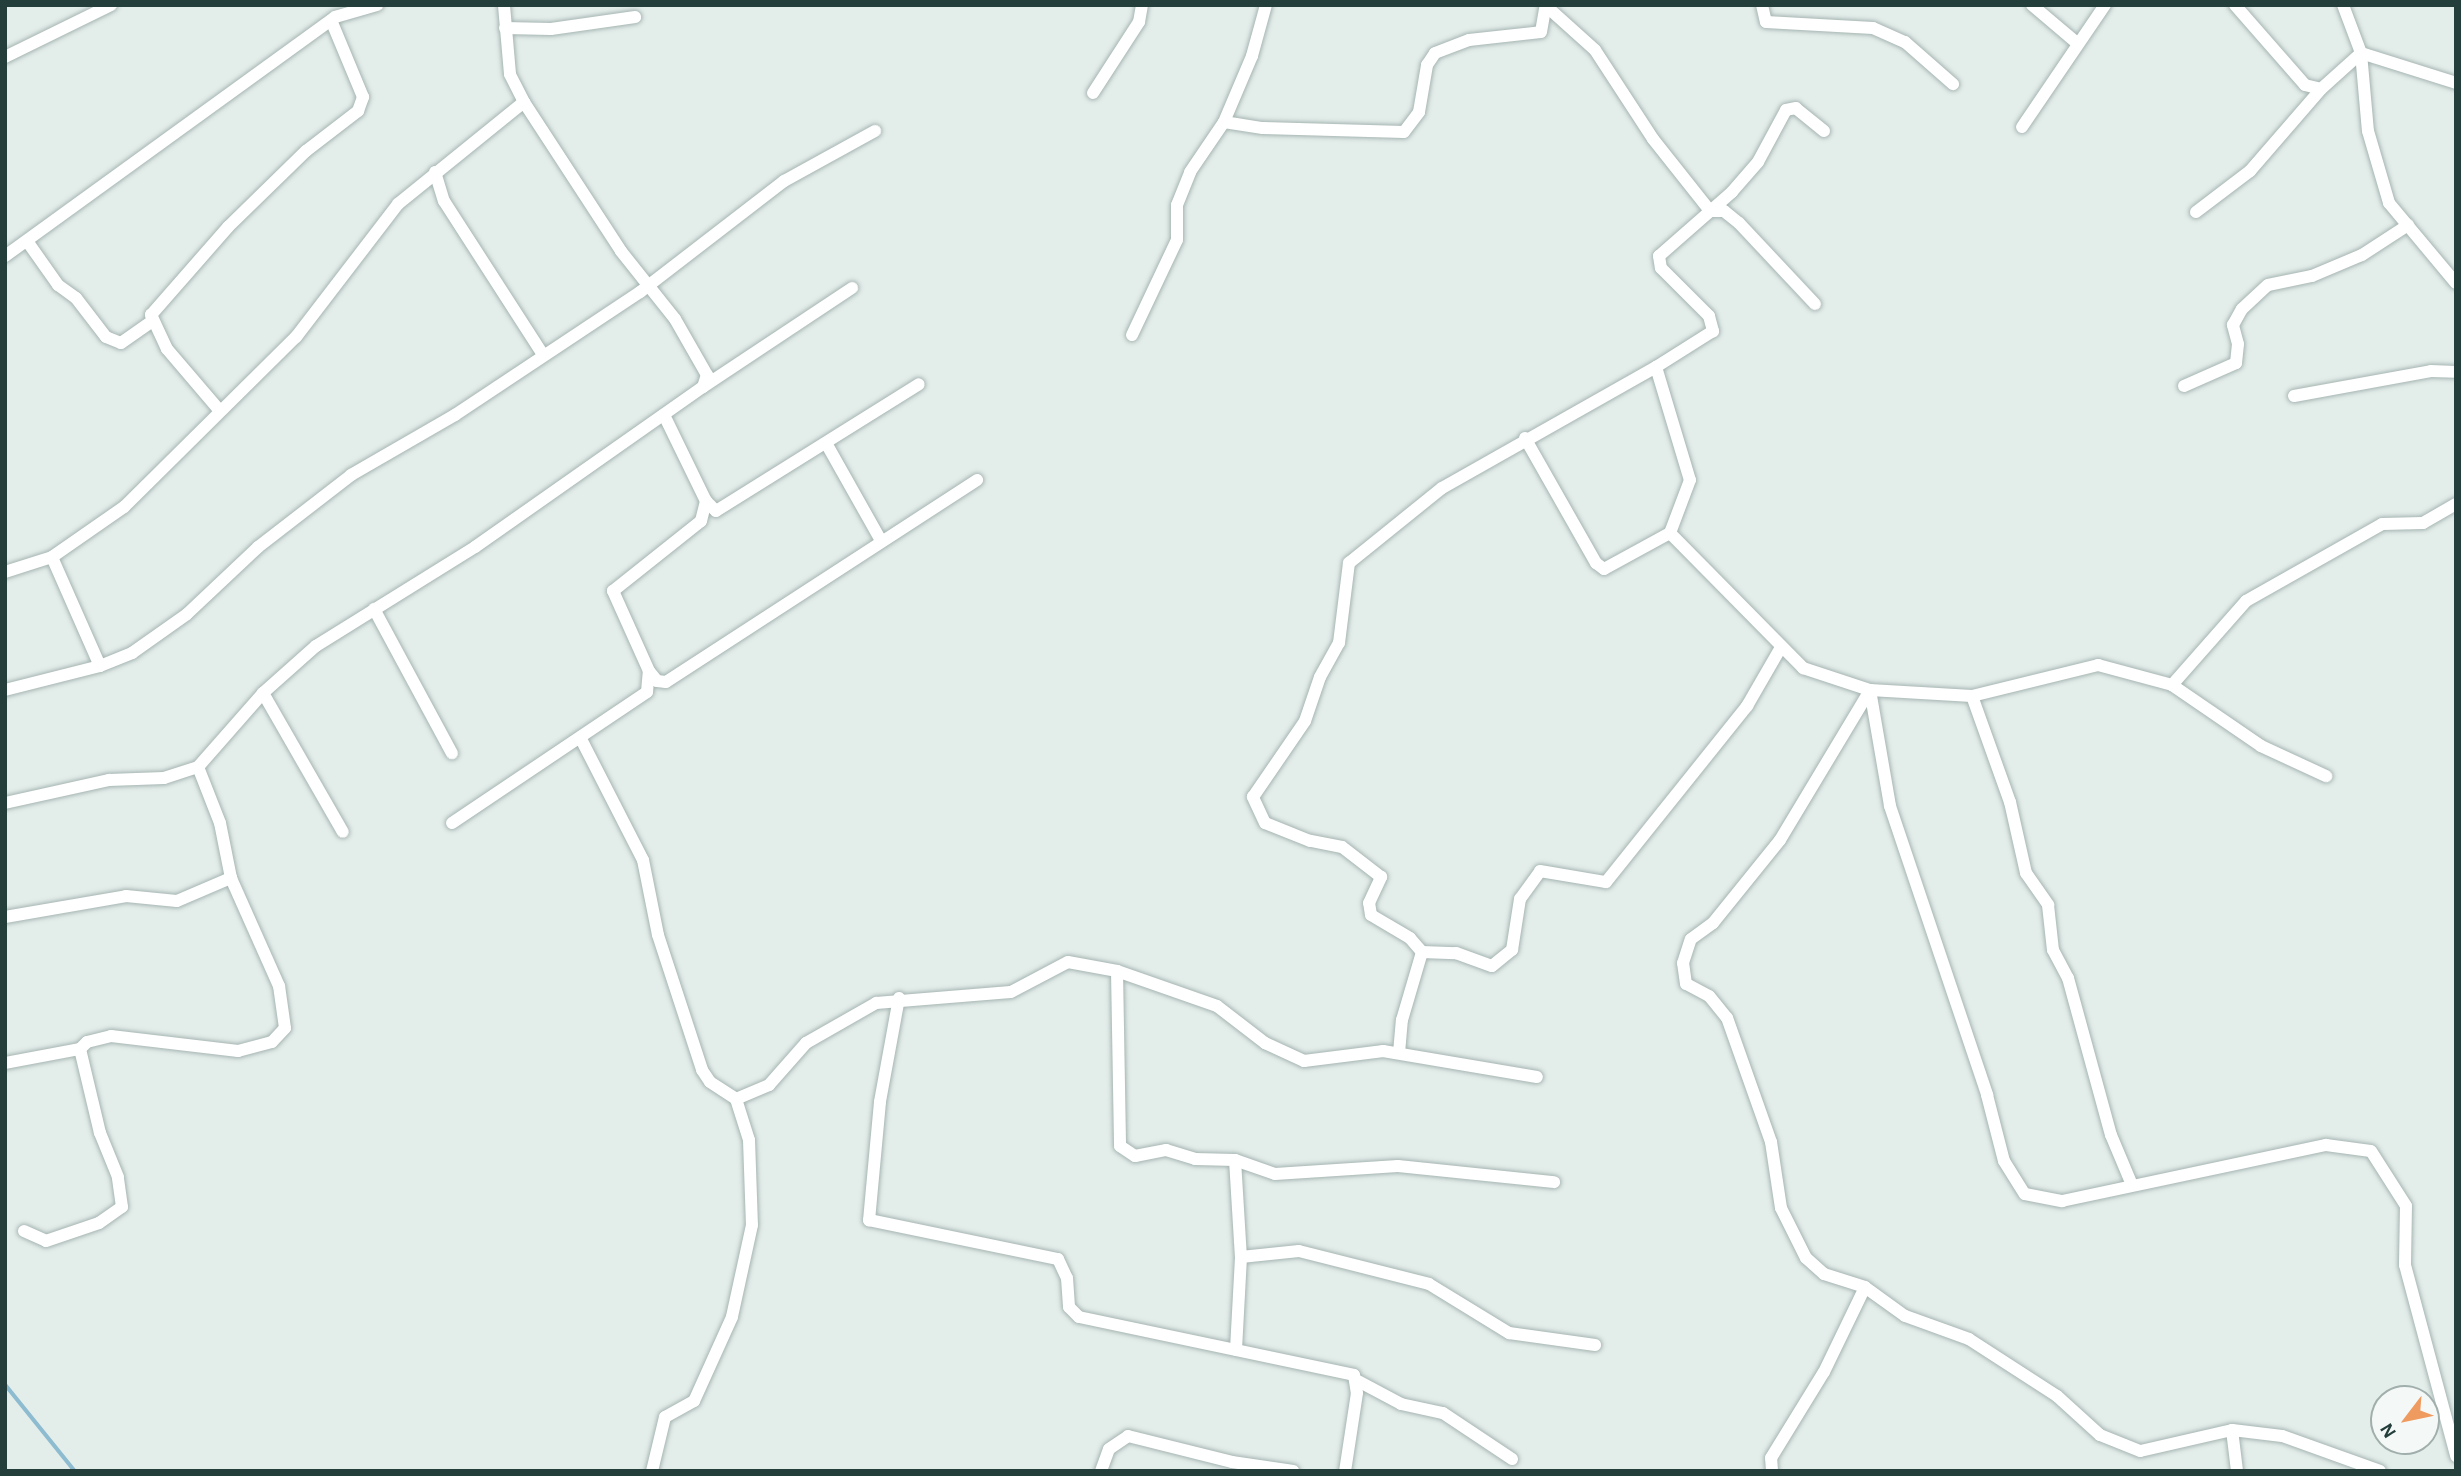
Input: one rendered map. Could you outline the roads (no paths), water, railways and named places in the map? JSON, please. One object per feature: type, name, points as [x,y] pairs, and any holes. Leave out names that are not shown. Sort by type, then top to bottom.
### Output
[{"type":"street","points":[[5,57],[111,5]]},
{"type":"street","points":[[5,256],[332,14],[377,5]]},
{"type":"street","points":[[504,5],[510,74],[524,102],[621,251],[648,282],[703,368],[707,375],[703,387]]},
{"type":"street","points":[[1093,93],[1139,22],[1142,5]]},
{"type":"street","points":[[1132,335],[1177,240],[1177,205],[1190,172],[1224,122],[1252,56],[1266,5]]},
{"type":"street","points":[[1762,5],[1766,22],[1873,28],[1905,42],[1953,84]]},
{"type":"street","points":[[2032,5],[2077,43]]},
{"type":"street","points":[[2022,127],[2105,5]]},
{"type":"street","points":[[2235,5],[2305,85],[2321,89]]},
{"type":"street","points":[[2343,5],[2361,53],[2368,131],[2389,202],[2451,271],[2456,283]]},
{"type":"street","points":[[1224,122],[1262,128],[1404,132],[1419,112],[1427,65],[1435,53],[1469,40],[1541,32],[1545,7]]},
{"type":"street","points":[[1545,7],[1595,50],[1653,139],[1710,211]]},
{"type":"street","points":[[27,242],[58,285],[76,298],[106,337],[121,343],[151,322],[155,308],[228,227],[306,152],[358,111],[363,97],[332,14]]},
{"type":"street","points":[[505,28],[551,29],[635,17]]},
{"type":"street","points":[[2196,212],[2250,171],[2321,89],[2361,53]]},
{"type":"street","points":[[2361,53],[2456,83]]},
{"type":"street","points":[[5,572],[52,557],[104,524],[296,337],[398,204],[524,102]]},
{"type":"street","points":[[1781,648],[1747,706],[1606,882],[1541,871],[1520,899],[1512,950],[1492,966],[1456,953],[1422,952],[1410,938],[1371,915],[1369,903],[1381,877],[1342,847],[1310,841],[1265,823],[1253,797],[1305,721],[1320,677],[1339,643],[1349,563],[1442,488],[1525,438],[1656,367],[1713,331],[1709,316],[1661,268],[1659,256],[1710,211],[1758,162],[1786,110],[1796,108],[1824,131]]},
{"type":"street","points":[[5,690],[100,666],[132,653],[187,614],[258,547],[351,475],[455,415],[542,353],[640,292],[648,282],[784,181],[875,131]]},
{"type":"street","points":[[435,172],[444,201],[542,353]]},
{"type":"street","points":[[1710,211],[1724,211],[1739,223],[1815,304]]},
{"type":"street","points":[[2184,387],[2236,363],[2238,344],[2233,325],[2242,309],[2268,285],[2312,276],[2362,255],[2408,225]]},
{"type":"street","points":[[6,801],[109,780],[164,778],[198,767],[263,693],[316,646],[475,547],[703,387],[852,288]]},
{"type":"street","points":[[151,322],[220,411]]},
{"type":"street","points":[[1525,438],[1596,564],[1613,567],[1670,533],[1690,480],[1656,367]]},
{"type":"street","points":[[2294,396],[2431,371],[2456,372]]},
{"type":"street","points":[[664,415],[706,501],[711,509],[722,510],[919,384]]},
{"type":"street","points":[[826,443],[880,539]]},
{"type":"street","points":[[706,501],[701,521],[612,591],[649,671],[657,681],[666,681],[880,539],[977,480]]},
{"type":"street","points":[[2172,685],[2246,601],[2382,524],[2423,523],[2456,504]]},
{"type":"street","points":[[1670,533],[1803,668],[1870,690],[1972,695],[2098,665],[2172,685],[2261,746],[2326,776]]},
{"type":"street","points":[[52,557],[100,666]]},
{"type":"street","points":[[374,609],[452,753]]},
{"type":"street","points":[[452,823],[581,739],[647,692],[649,671]]},
{"type":"street","points":[[1870,690],[1890,806],[1987,1095],[2004,1161],[2025,1194],[2062,1201],[2326,1145],[2371,1151],[2406,1206],[2405,1265],[2456,1456]]},
{"type":"street","points":[[1870,690],[1780,840],[1713,923],[1691,939],[1683,963],[1686,984],[1709,996],[1727,1018],[1771,1142],[1781,1208],[1806,1258],[1824,1274],[1865,1287],[1905,1315],[1969,1339],[2057,1396],[2100,1435],[2140,1451],[2232,1430],[2281,1436],[2380,1471]]},
{"type":"street","points":[[263,693],[342,832]]},
{"type":"street","points":[[1972,695],[2010,802],[2026,873],[2048,905],[2053,950],[2068,978],[2111,1135],[2132,1185]]},
{"type":"street","points":[[581,739],[643,860],[658,935],[702,1070],[710,1082],[736,1099],[749,1140],[752,1225],[732,1317],[694,1401],[665,1417],[652,1471]]},
{"type":"street","points":[[5,1063],[80,1049],[87,1042],[111,1036],[238,1051],[272,1042],[285,1028],[279,986],[231,878],[220,823],[198,767]]},
{"type":"street","points":[[5,917],[126,896],[177,901],[231,878]]},
{"type":"street","points":[[1399,1052],[1402,1020],[1422,952]]},
{"type":"street","points":[[736,1099],[769,1085],[806,1043],[876,1003],[953,993],[984,997],[1011,992],[1068,962],[1117,971],[1216,1006],[1265,1043],[1304,1061],[1399,1052],[1538,1077]]},
{"type":"street","points":[[1117,971],[1120,1146],[1135,1156],[1166,1150],[1195,1159],[1235,1160],[1275,1174],[1398,1166],[1554,1182]]},
{"type":"street","points":[[899,998],[880,1102],[869,1220],[1046,1254],[1062,1265],[1069,1307],[1079,1317],[1348,1373],[1401,1404],[1443,1413],[1512,1460]]},
{"type":"street","points":[[24,1231],[46,1241],[99,1223],[122,1208],[80,1049]]},
{"type":"street","points":[[1235,1160],[1241,1257],[1236,1350]]},
{"type":"street","points":[[1241,1257],[1299,1251],[1429,1284],[1509,1333],[1595,1346]]},
{"type":"street","points":[[1772,1471],[1771,1458],[1824,1372],[1865,1287]]},
{"type":"street","points":[[1345,1471],[1358,1381]]},
{"type":"street","points":[[2232,1430],[2237,1471]]},
{"type":"street","points":[[1101,1471],[1109,1449],[1128,1436],[1232,1462],[1293,1471]]},
{"type":"waterway","points":[[5,1384],[75,1471]]}]
